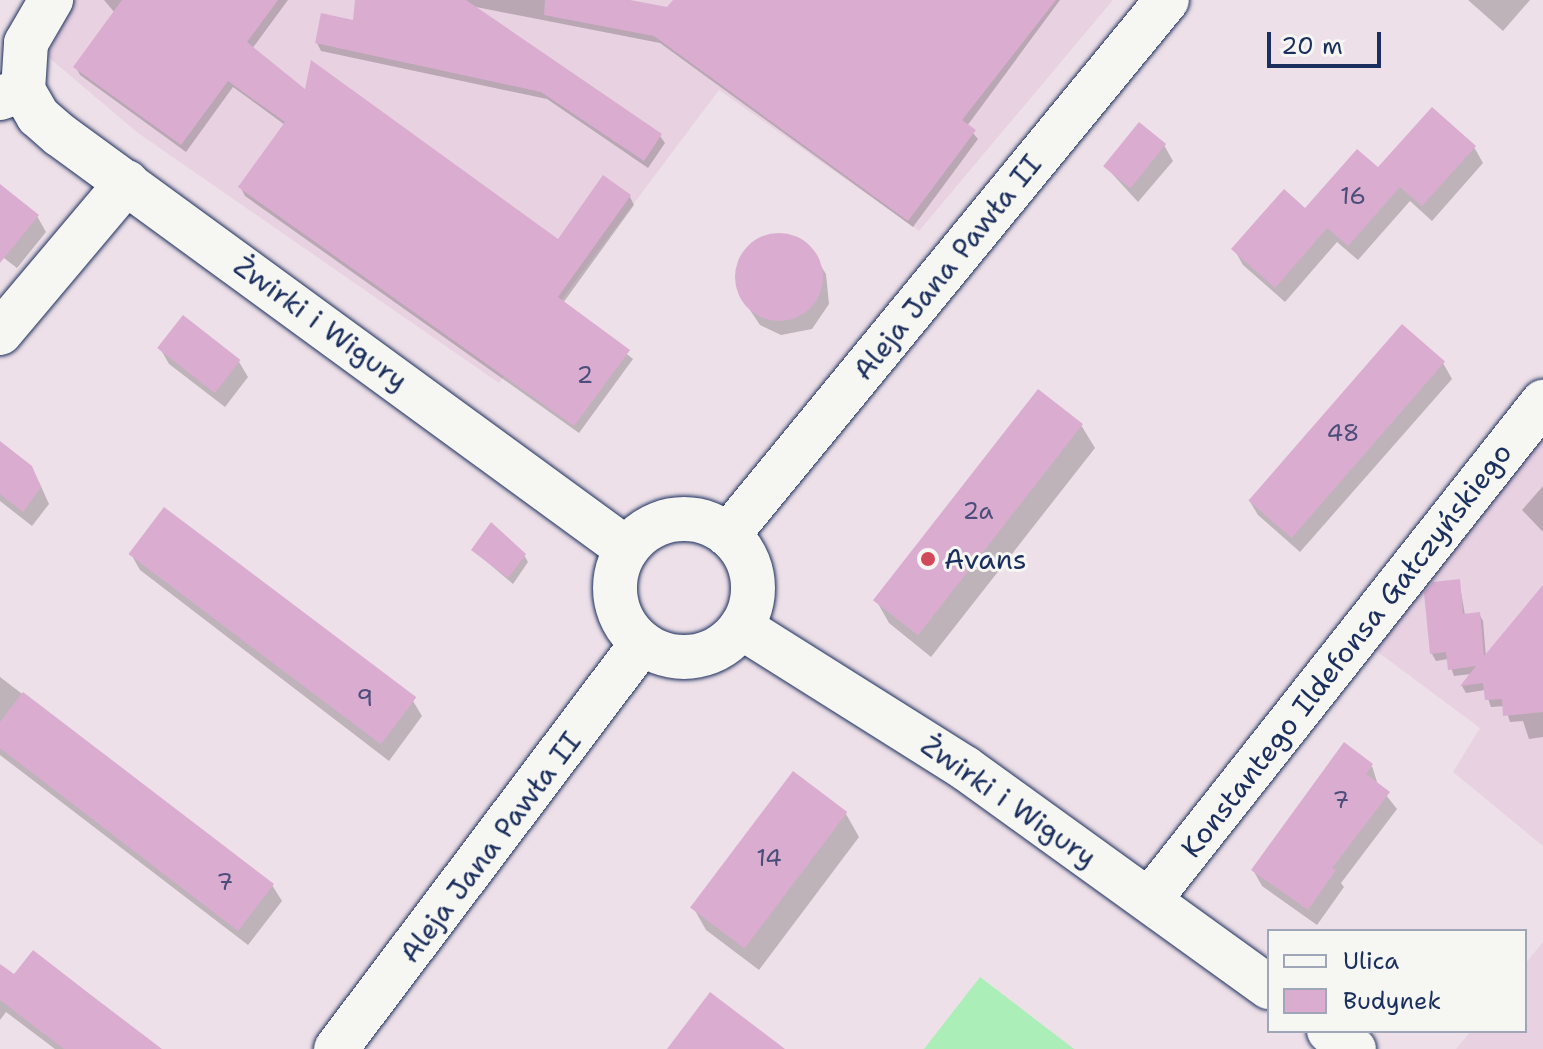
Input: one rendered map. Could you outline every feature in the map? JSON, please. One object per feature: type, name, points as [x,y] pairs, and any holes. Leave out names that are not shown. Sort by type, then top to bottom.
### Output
[{"type":"street","name":"Żwirki i Wigury","points":[[51,0],[26,43],[12,94],[627,549]]},
{"type":"street","name":"Aleja Jana Pawła II","points":[[728,535],[1167,0]]},
{"type":"street","points":[[0,333],[127,182]]},
{"type":"street","name":"Konstantego Ildefonsa Gałczyńskiego","points":[[1150,899],[1543,402]]},
{"type":"street","points":[[686,519],[728,535],[740,548],[752,579],[749,613],[741,627],[725,643],[684,657],[642,643],[627,628],[615,589],[627,549],[643,533],[686,519]]},
{"type":"street","name":"Żwirki i Wigury","points":[[741,627],[965,768],[1267,986]]},
{"type":"street","name":"Aleja Jana Pawła II","points":[[336,1049],[642,643]]},
{"type":"street","points":[[1332,1033],[1354,1049]]},
{"type":"shaded area","points":[[75,0],[1113,0],[919,231],[719,90],[499,383],[138,133],[47,56]]},
{"type":"shaded area","points":[[1543,436],[1543,846],[1453,772],[1480,728],[1367,644]]},
{"type":"shaded area","points":[[1543,942],[1543,1049],[1456,1049],[1469,1033],[1527,1033],[1527,962]]},
{"type":"green space","points":[[980,977],[1074,1049],[924,1049]]},
{"type":"building","points":[[122,0],[278,0],[247,42],[305,89],[311,60],[558,239],[603,175],[631,195],[558,297],[630,350],[574,426],[238,187],[285,122],[228,81],[181,145],[73,67]]},
{"type":"building","points":[[355,0],[466,0],[662,134],[644,161],[541,92],[315,43],[321,13],[353,20]]},
{"type":"building","points":[[545,0],[630,0],[667,7],[673,0],[1056,0],[962,120],[976,130],[908,221],[654,36],[544,15]]},
{"type":"building","points":[[1432,107],[1476,146],[1422,206],[1400,187],[1348,246],[1327,228],[1275,288],[1231,249],[1284,189],[1305,208],[1357,149],[1378,167]]},
{"type":"building","points":[[1139,122],[1166,144],[1130,188],[1103,166]]},
{"type":"building","points":[[0,184],[39,215],[0,263]]},
{"type":"building","points":[[779,233],[796,237],[810,246],[819,260],[823,277],[819,294],[810,308],[796,317],[779,321],[762,317],[748,308],[739,294],[735,277],[739,260],[748,246],[762,237]]},
{"type":"building","points":[[183,315],[241,360],[215,393],[157,348]]},
{"type":"building","points":[[1402,324],[1445,361],[1292,538],[1248,501]]},
{"type":"building","points":[[1038,389],[1083,424],[918,635],[873,600]]},
{"type":"building","points":[[0,441],[32,466],[41,487],[23,512],[0,494]]},
{"type":"building","points":[[164,507],[416,697],[381,744],[128,554]]},
{"type":"building","points":[[491,522],[526,554],[508,578],[471,550]]},
{"type":"building","points":[[1460,579],[1463,614],[1480,612],[1484,656],[1543,585],[1543,712],[1503,716],[1502,699],[1485,700],[1483,683],[1460,686],[1476,666],[1448,670],[1446,652],[1430,654],[1424,593],[1433,582]]},
{"type":"building","points":[[23,692],[274,884],[238,931],[0,748],[0,722]]},
{"type":"building","points":[[1344,742],[1373,764],[1366,774],[1390,792],[1332,868],[1336,870],[1308,910],[1251,870]]},
{"type":"building","points":[[793,771],[847,812],[744,948],[690,908]]},
{"type":"building","points":[[33,950],[162,1049],[64,1049],[0,1000],[0,964],[14,974]]},
{"type":"building","points":[[710,992],[785,1049],[667,1049]]},
{"type":"place","name":"Avans","points":[[928,559]]}]
